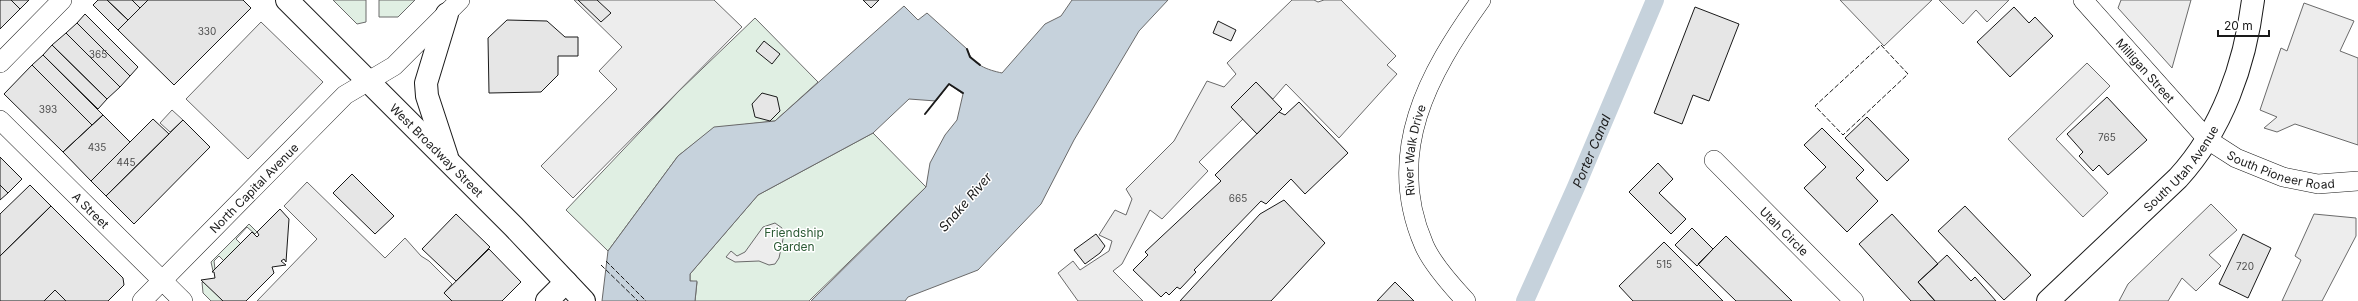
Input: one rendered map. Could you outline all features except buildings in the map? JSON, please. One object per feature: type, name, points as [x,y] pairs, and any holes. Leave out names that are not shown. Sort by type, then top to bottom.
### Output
[{"type":"main road","name":"West Broadway Street","points":[[287,0],[370,81],[584,301]]},
{"type":"main road","name":"South Utah Avenue","points":[[2048,301],[2178,178],[2196,159],[2220,117],[2241,58],[2250,23],[2253,0]]},
{"type":"main road","points":[[449,162],[426,96],[426,87],[427,75],[454,7]]},
{"type":"main road","points":[[547,301],[566,282]]},
{"type":"street","points":[[0,63],[62,0]]},
{"type":"street","name":"River Walk Drive","points":[[1466,301],[1424,247],[1413,216],[1407,177],[1410,137],[1430,81],[1450,44],[1481,0]]},
{"type":"street","name":"Milligan Street","points":[[2083,0],[2208,140]]},
{"type":"street","name":"North Capital Avenue","points":[[142,301],[346,95],[394,66],[454,7]]},
{"type":"street","name":"A Street","points":[[0,120],[183,301]]},
{"type":"street","name":"South Pioneer Road","points":[[2208,140],[2236,158],[2283,177],[2318,184],[2358,181]]},
{"type":"street","name":"Utah Circle","points":[[1714,160],[1854,301]]},
{"type":"green space","points":[[333,0],[366,0],[366,22],[357,24]]},
{"type":"green space","points":[[379,0],[415,0],[398,17],[379,17]]},
{"type":"green space","points":[[755,18],[818,82],[775,121],[714,128],[678,156],[608,251],[566,210],[678,92]]},
{"type":"green space","name":"Friendship Garden","points":[[873,133],[926,187],[809,301],[695,301],[697,282],[690,281],[690,274],[758,195]]},
{"type":"green space","points":[[249,224],[257,232],[255,234],[247,227],[236,239],[241,244],[224,261],[219,256],[214,261],[215,269],[213,271],[211,262]]},
{"type":"green space","points":[[202,282],[204,282],[223,301],[211,301],[203,293]]},
{"type":"shaded area","points":[[574,0],[714,0],[742,27],[573,198],[541,166],[617,89],[599,71],[622,47]]},
{"type":"shaded area","points":[[1292,0],[1314,0],[1318,2],[1324,0],[1341,0],[1396,56],[1387,65],[1397,74],[1339,138],[1286,84],[1273,99],[1256,83],[1231,107],[1243,119],[1199,162],[1208,171],[1162,219],[1150,210],[1122,264],[1113,271],[1143,301],[1078,301],[1058,273],[1073,261],[1080,270],[1109,251],[1112,241],[1099,235],[1115,210],[1126,215],[1132,199],[1126,189],[1174,141],[1207,81],[1224,87],[1236,74],[1227,63]]},
{"type":"shaded area","points":[[1840,0],[1932,0],[1884,46]]},
{"type":"shaded area","points":[[1939,0],[2009,0],[1987,22],[1976,10],[1963,24]]},
{"type":"shaded area","points":[[2121,0],[2191,0],[2172,68],[2118,8]]},
{"type":"shaded area","points":[[2304,3],[2354,21],[2340,51],[2358,58],[2358,145],[2295,124],[2277,132],[2264,128],[2277,117],[2260,110],[2281,48],[2287,51]]},
{"type":"shaded area","points":[[261,22],[323,82],[248,159],[186,99]]},
{"type":"shaded area","points":[[2087,63],[2110,86],[2056,139],[2108,193],[2083,217],[2008,139]]},
{"type":"shaded area","points":[[172,110],[183,120],[170,132],[160,123]]},
{"type":"shaded area","points":[[307,182],[385,258],[405,238],[421,256],[429,261],[452,284],[444,293],[452,301],[257,301],[317,239],[284,206]]},
{"type":"shaded area","points":[[2211,204],[2237,230],[2209,255],[2221,266],[2196,291],[2182,278],[2168,301],[2119,301],[2128,284]]},
{"type":"shaded area","points":[[2314,214],[2356,218],[2356,236],[2322,301],[2282,301],[2301,260],[2295,256]]},
{"type":"shaded area","points":[[775,223],[782,228],[783,239],[779,258],[775,264],[769,265],[759,261],[735,262],[726,257],[731,251],[737,256],[745,252],[763,227]]},
{"type":"water","name":"Snake River","points":[[1072,0],[1168,0],[1139,31],[1074,140],[1041,204],[978,270],[908,297],[905,301],[811,301],[926,187],[930,163],[945,135],[957,120],[963,94],[949,84],[936,101],[909,99],[873,133],[758,195],[690,274],[690,281],[697,281],[695,301],[602,301],[608,251],[678,156],[714,127],[775,121],[904,6],[918,20],[927,13],[967,49],[969,55],[977,63],[991,70],[1002,73],[1045,24],[1061,16]]},
{"type":"waterway","name":"Porter Canal","points":[[1525,301],[1576,187],[1655,0]]},
{"type":"fence","points":[[1881,45],[1908,74],[1843,135],[1815,106],[1881,45]]},
{"type":"fence","points":[[606,261],[646,301]]},
{"type":"fence","points":[[601,265],[638,301]]},
{"type":"wall","points":[[967,49],[970,57],[980,65]]},
{"type":"wall","points":[[925,114],[949,84],[963,93]]}]
